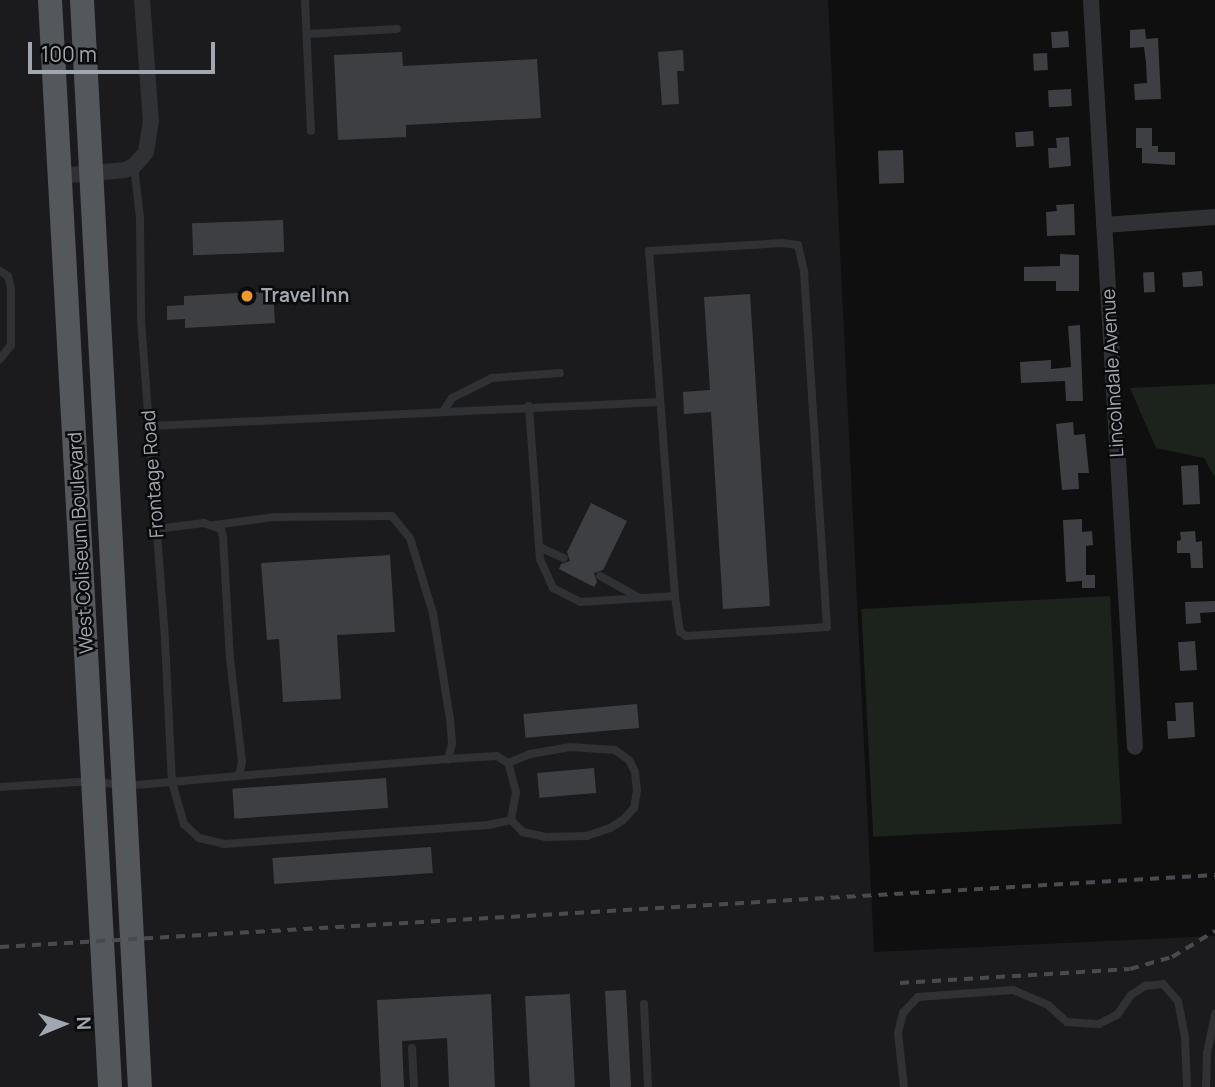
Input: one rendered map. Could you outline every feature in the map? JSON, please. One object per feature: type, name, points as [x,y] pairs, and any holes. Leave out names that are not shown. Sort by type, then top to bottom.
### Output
[{"type":"highway","name":"West Coliseum Boulevard","points":[[50,0],[110,1087]]},
{"type":"highway","name":"West Coliseum Boulevard","points":[[83,2],[95,278],[125,786],[139,1087]]},
{"type":"street","points":[[59,176],[92,175],[134,166],[146,152],[151,122],[142,0]]},
{"type":"street","name":"Lincolndale Avenue","points":[[1091,0],[1135,747]]},
{"type":"street","points":[[1104,225],[1215,218]]},
{"type":"lane","points":[[305,0],[311,131]]},
{"type":"lane","points":[[307,34],[397,29]]},
{"type":"lane","name":"Frontage Road","points":[[134,166],[140,218],[144,362],[172,782],[184,824],[199,838],[224,844],[488,825],[511,820]]},
{"type":"lane","points":[[742,245],[798,246],[804,272],[827,627],[686,636],[680,632],[659,402],[649,251],[742,245]]},
{"type":"lane","points":[[0,271],[8,276],[11,288],[11,345],[0,359]]},
{"type":"lane","points":[[444,410],[452,398],[492,378],[561,373]]},
{"type":"lane","points":[[150,426],[444,410],[659,402]]},
{"type":"lane","points":[[529,406],[540,559],[553,588],[580,602],[675,596]]},
{"type":"lane","points":[[156,529],[275,517],[392,516],[410,538],[436,625],[450,719],[452,744],[448,759]]},
{"type":"lane","points":[[214,525],[223,537],[230,659],[242,762],[237,776]]},
{"type":"lane","points":[[539,547],[564,558]]},
{"type":"lane","points":[[600,576],[639,598]]},
{"type":"lane","points":[[0,787],[93,781],[125,786],[498,756],[508,763],[516,792],[511,820],[523,832],[546,837],[587,836],[610,828],[623,820],[634,808],[637,790],[635,772],[629,760],[615,750],[570,747],[530,754],[508,763]]},
{"type":"lane","points":[[904,1087],[898,1032],[903,1013],[918,997],[1013,990],[1048,1005],[1067,1022],[1098,1024],[1117,1015],[1131,995],[1145,986],[1163,984],[1178,1001],[1185,1038],[1187,1087]]},
{"type":"lane","points":[[644,1004],[648,1087]]},
{"type":"lane","points":[[1206,1087],[1207,1053],[1215,1014]]},
{"type":"lane","points":[[412,1048],[414,1087]]},
{"type":"shaded area","points":[[0,0],[828,0],[874,952],[1215,936],[1215,1087],[0,1087]]},
{"type":"shaded area","points":[[1215,384],[1215,478],[1204,458],[1156,448],[1130,388]]},
{"type":"shaded area","points":[[1110,596],[1122,824],[873,837],[861,609]]},
{"type":"building","points":[[1145,29],[1146,39],[1158,38],[1161,99],[1135,100],[1134,84],[1147,83],[1146,62],[1144,47],[1130,48],[1130,30]]},
{"type":"building","points":[[1068,31],[1069,47],[1052,48],[1051,32]]},
{"type":"building","points":[[683,50],[684,71],[677,71],[679,104],[662,105],[658,52]]},
{"type":"building","points":[[402,52],[403,66],[537,59],[541,118],[406,125],[406,137],[338,140],[334,55]]},
{"type":"building","points":[[1047,53],[1048,70],[1034,71],[1033,54]]},
{"type":"building","points":[[1071,89],[1072,106],[1049,107],[1048,90]]},
{"type":"building","points":[[1136,128],[1152,128],[1152,146],[1158,146],[1158,152],[1175,152],[1175,165],[1142,163],[1142,148],[1136,148]]},
{"type":"building","points":[[1033,131],[1034,146],[1016,147],[1015,132]]},
{"type":"building","points":[[1069,137],[1071,166],[1049,168],[1048,148],[1057,148],[1056,138]]},
{"type":"building","points":[[903,150],[904,183],[879,184],[878,151]]},
{"type":"building","points":[[1074,204],[1075,235],[1047,236],[1046,212],[1057,211],[1056,205]]},
{"type":"building","points":[[283,220],[284,252],[193,255],[192,223]]},
{"type":"building","points":[[1060,254],[1079,255],[1079,291],[1056,291],[1056,281],[1024,281],[1024,267],[1060,266]]},
{"type":"building","points":[[1202,271],[1203,286],[1183,287],[1182,272]]},
{"type":"building","points":[[1154,272],[1155,292],[1144,293],[1143,273]]},
{"type":"building","points":[[273,291],[275,323],[185,328],[185,319],[167,320],[167,306],[184,305],[184,296]]},
{"type":"building","points":[[750,294],[770,606],[723,609],[711,412],[684,414],[683,392],[710,390],[704,297]]},
{"type":"building","points":[[1080,325],[1083,401],[1066,401],[1065,381],[1021,383],[1020,362],[1051,360],[1051,369],[1071,367],[1068,326]]},
{"type":"building","points":[[1073,422],[1074,435],[1085,434],[1089,473],[1078,473],[1079,489],[1062,490],[1056,424]]},
{"type":"building","points":[[1198,465],[1200,504],[1183,505],[1181,466]]},
{"type":"building","points":[[591,503],[627,521],[603,570],[594,573],[597,582],[594,587],[559,569],[561,564],[570,561],[567,552]]},
{"type":"building","points":[[1082,519],[1082,532],[1092,531],[1093,545],[1086,546],[1086,575],[1095,575],[1095,588],[1082,588],[1082,581],[1066,582],[1063,520]]},
{"type":"building","points":[[1195,531],[1196,542],[1202,541],[1203,568],[1191,568],[1190,553],[1177,553],[1177,541],[1181,540],[1180,532]]},
{"type":"building","points":[[390,555],[395,632],[337,635],[341,699],[283,702],[279,639],[267,640],[261,563]]},
{"type":"building","points":[[1215,601],[1215,612],[1200,613],[1201,623],[1186,624],[1185,602]]},
{"type":"building","points":[[1195,641],[1197,670],[1180,671],[1178,642]]},
{"type":"building","points":[[1193,702],[1195,737],[1168,739],[1167,721],[1176,721],[1175,703]]},
{"type":"building","points":[[637,704],[639,728],[526,738],[523,714]]},
{"type":"building","points":[[594,768],[596,793],[539,798],[537,773]]},
{"type":"building","points":[[386,778],[388,808],[234,819],[232,789]]},
{"type":"building","points":[[431,847],[433,873],[274,884],[272,858]]},
{"type":"building","points":[[626,990],[631,1087],[610,1087],[605,991]]},
{"type":"building","points":[[491,994],[495,1087],[449,1087],[447,1038],[402,1041],[404,1087],[381,1087],[377,1000]]},
{"type":"building","points":[[570,994],[575,1087],[530,1087],[525,996]]},
{"type":"railway","points":[[0,947],[1215,875]]},
{"type":"railway","points":[[900,983],[1130,969],[1172,957],[1215,931]]},
{"type":"place","name":"Travel Inn","points":[[247,296]]}]
